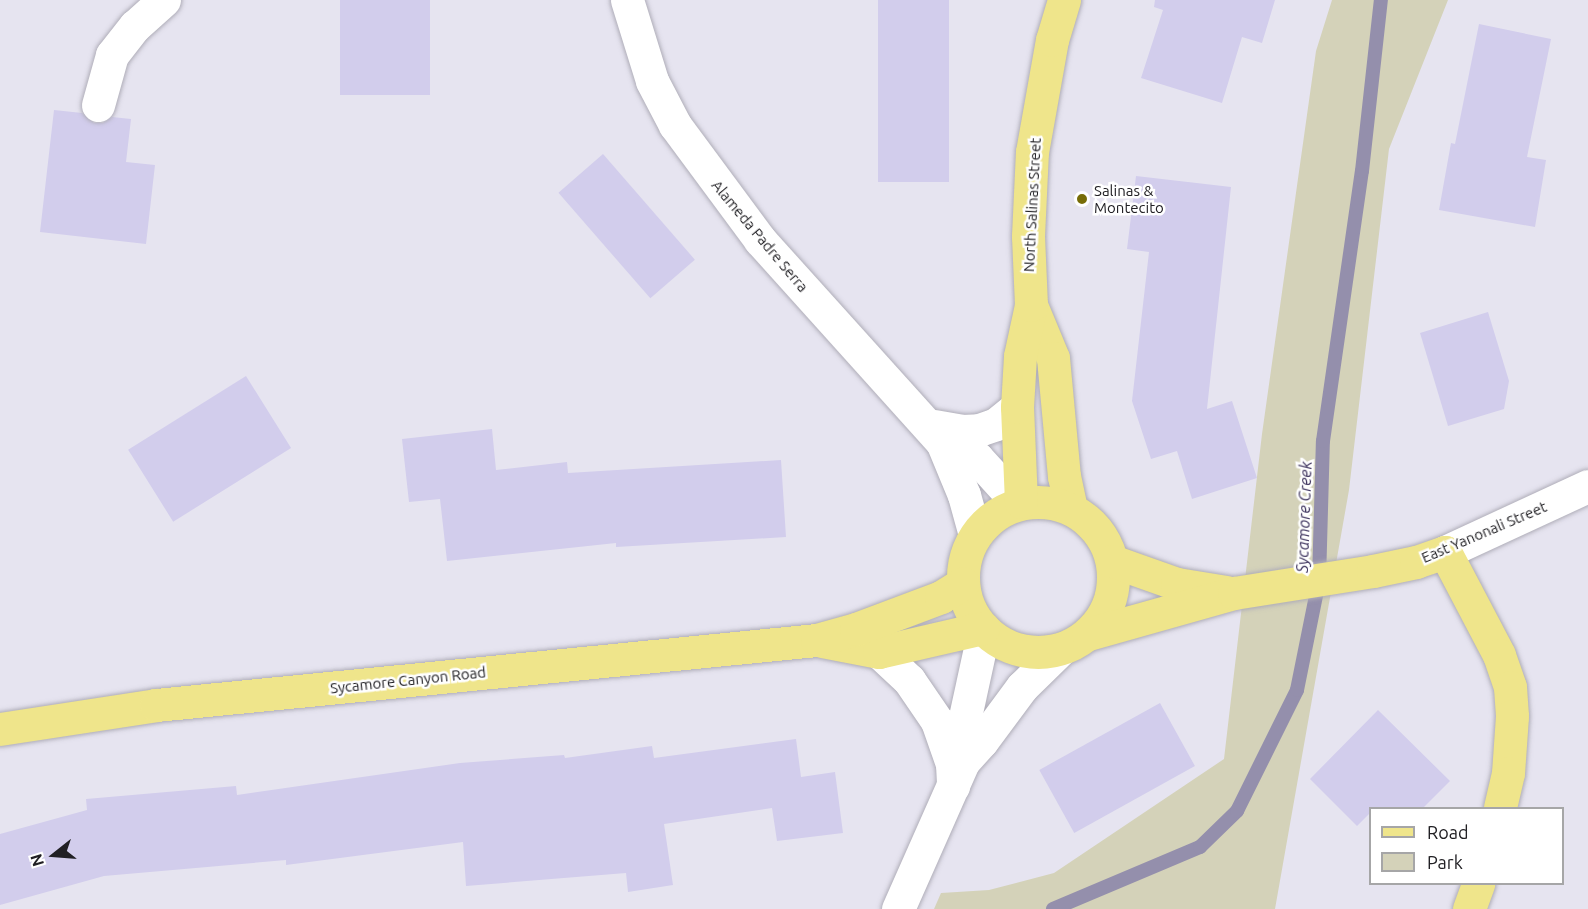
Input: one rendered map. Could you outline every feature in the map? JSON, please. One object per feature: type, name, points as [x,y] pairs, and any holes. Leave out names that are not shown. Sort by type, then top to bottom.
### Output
[{"type":"main road","name":"North Salinas Street","points":[[1020,503],[1017,407],[1020,356],[1031,305],[1028,236],[1032,152],[1052,40],[1064,0]]},
{"type":"main road","name":"North Salinas Street","points":[[1031,305],[1053,358],[1064,476],[1071,508]]},
{"type":"main road","points":[[1054,502],[1071,508],[1098,530],[1112,561],[1113,581],[1110,601],[1101,619],[1075,641],[1039,652],[1025,651],[1006,644],[984,629],[967,602],[963,583],[967,551],[975,535],[988,520],[1020,503],[1054,502]]},
{"type":"main road","points":[[1445,552],[1499,655],[1510,687],[1512,716],[1508,761],[1500,807]]},
{"type":"main road","name":"East Yanonali Street","points":[[1075,641],[1234,593],[1416,562],[1445,552]]},
{"type":"main road","name":"East Yanonali Street","points":[[1112,561],[1177,584],[1234,593]]},
{"type":"main road","name":"Sycamore Canyon Road","points":[[0,729],[156,705],[817,640],[856,629],[941,597],[963,583]]},
{"type":"main road","name":"Sycamore Canyon Road","points":[[817,640],[879,652],[984,629]]},
{"type":"main road","points":[[1469,909],[1478,885]]},
{"type":"street","points":[[98,105],[112,55],[135,27],[164,0]]},
{"type":"street","name":"Alameda Padre Serra","points":[[627,0],[652,81],[675,124],[709,174],[760,240],[934,433],[964,495],[975,535]]},
{"type":"street","points":[[934,433],[979,430],[996,424],[1017,407]]},
{"type":"street","name":"Alameda Padre Serra","points":[[934,433],[977,458],[1020,503]]},
{"type":"street","name":"East Yanonali Street","points":[[1445,552],[1588,486]]},
{"type":"street","points":[[958,774],[965,717],[984,629]]},
{"type":"street","points":[[898,909],[958,774],[1022,687],[1075,641]]},
{"type":"street","points":[[879,652],[909,680],[937,721],[952,764],[958,774]]},
{"type":"green space","points":[[1332,0],[1448,0],[1389,149],[1349,490],[1275,909],[934,909],[941,893],[989,890],[1054,873],[1224,759],[1262,434],[1316,51]]},
{"type":"building","points":[[340,0],[430,0],[430,95],[340,95]]},
{"type":"building","points":[[878,0],[949,0],[949,182],[878,182]]},
{"type":"building","points":[[1155,0],[1275,0],[1262,43],[1242,37],[1222,103],[1141,78],[1163,10],[1154,7]]},
{"type":"building","points":[[1479,24],[1551,39],[1527,157],[1546,160],[1535,227],[1439,210],[1451,143],[1455,144]]},
{"type":"building","points":[[54,110],[82,113],[94,123],[103,123],[112,117],[131,119],[126,162],[155,165],[146,244],[40,232]]},
{"type":"building","points":[[603,154],[695,260],[650,298],[558,193]]},
{"type":"building","points":[[1136,176],[1231,187],[1207,409],[1232,401],[1257,478],[1192,499],[1177,451],[1151,459],[1132,401],[1149,252],[1127,249]]},
{"type":"building","points":[[1488,312],[1509,381],[1504,409],[1448,426],[1420,333]]},
{"type":"building","points":[[246,376],[291,448],[173,522],[128,450]]},
{"type":"building","points":[[492,429],[496,470],[567,462],[568,473],[781,460],[786,537],[616,547],[616,543],[447,561],[440,499],[409,502],[402,439]]},
{"type":"building","points":[[1160,703],[1195,766],[1074,833],[1039,770]]},
{"type":"building","points":[[1378,710],[1450,781],[1424,807],[1369,807],[1369,814],[1357,826],[1310,779]]},
{"type":"building","points":[[796,739],[801,777],[835,772],[843,833],[777,841],[772,808],[664,824],[673,885],[628,892],[626,873],[466,886],[463,842],[286,865],[286,860],[104,876],[0,905],[0,834],[87,810],[86,799],[236,786],[237,795],[460,763],[564,755],[565,758],[652,746],[654,758]]},
{"type":"waterway","name":"Sycamore Creek","points":[[1053,909],[1200,847],[1237,811],[1297,690],[1319,581],[1323,441],[1362,171],[1381,0]]},
{"type":"place","name":"Salinas & Montecito","points":[[1082,199]]}]
